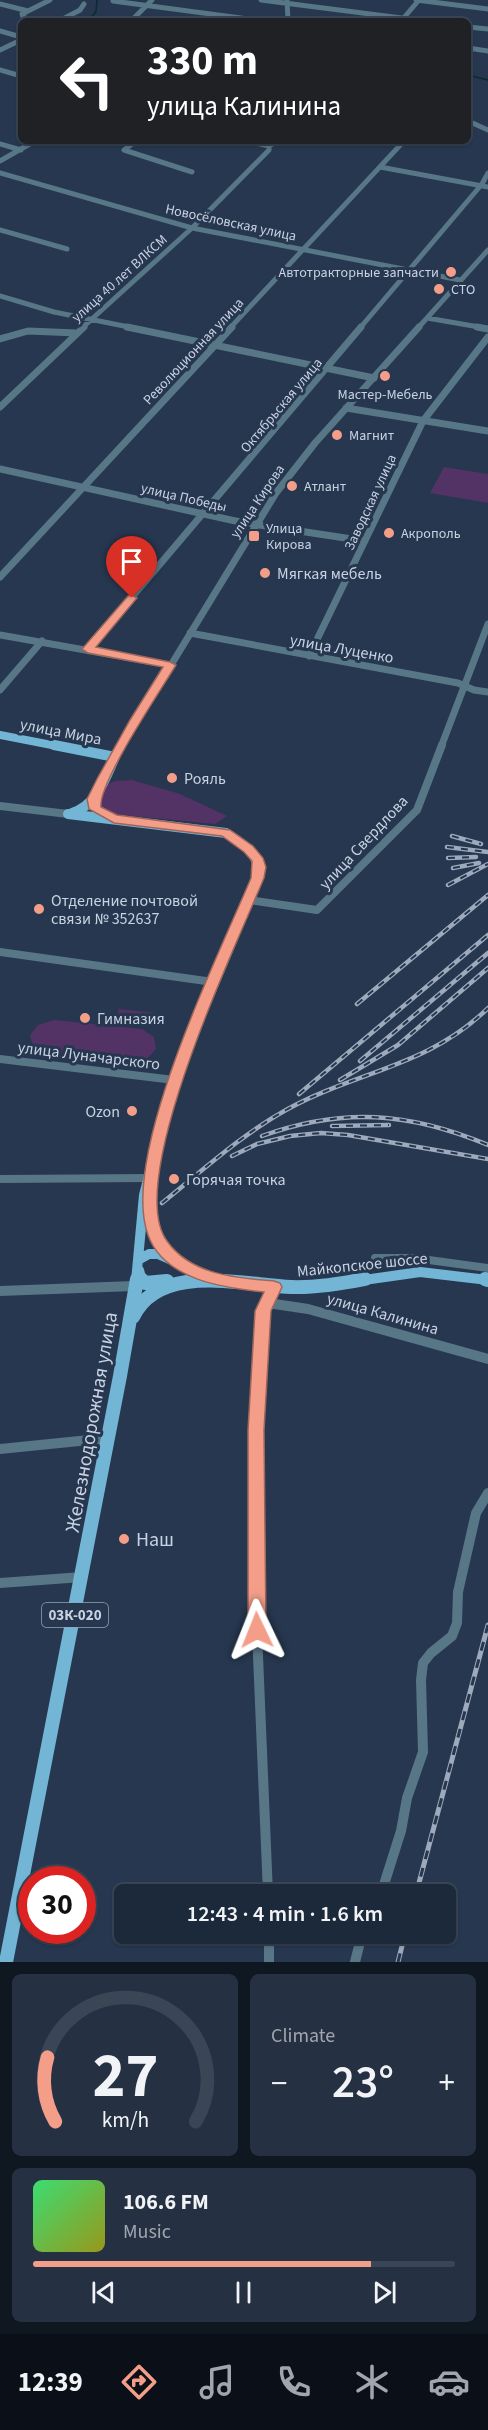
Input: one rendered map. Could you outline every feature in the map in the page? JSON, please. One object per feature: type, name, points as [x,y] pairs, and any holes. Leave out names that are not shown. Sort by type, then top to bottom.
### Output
[{"type":"main road","name":"улица Мира","points":[[0,735],[115,757]]},
{"type":"main road","name":"улица Кирова","points":[[94,799],[115,757]]},
{"type":"main road","points":[[68,814],[87,807],[94,799]]},
{"type":"main road","points":[[94,799],[95,809],[114,819]]},
{"type":"main road","points":[[68,814],[114,819]]},
{"type":"main road","name":"Железнодорожная улица","points":[[6,1962],[109,1438],[139,1262],[144,1195],[174,1080],[249,900],[260,867],[254,855],[235,838],[214,830],[114,819]]},
{"type":"main road","points":[[150,1178],[150,1209],[155,1235],[162,1247],[182,1266]]},
{"type":"main road","points":[[226,1283],[182,1266],[159,1254],[147,1254],[139,1262],[140,1279],[147,1283],[178,1279],[196,1281],[274,1287]]},
{"type":"main road","name":"Майкопское шоссе","points":[[274,1287],[310,1287],[420,1272],[463,1275],[488,1280]]},
{"type":"main road","points":[[129,1325],[139,1304],[153,1293],[171,1284],[196,1281]]},
{"type":"street","points":[[26,18],[22,14],[50,0]]},
{"type":"street","points":[[134,18],[152,0]]},
{"type":"street","points":[[261,0],[390,18]]},
{"type":"street","points":[[404,18],[418,0],[488,9]]},
{"type":"street","points":[[113,1],[229,18]]},
{"type":"street","points":[[287,2],[288,18]]},
{"type":"street","points":[[0,4],[28,11]]},
{"type":"street","points":[[64,18],[80,10],[84,4]]},
{"type":"street","points":[[471,27],[488,29]]},
{"type":"street","points":[[0,31],[18,38]]},
{"type":"street","points":[[0,50],[18,41]]},
{"type":"street","points":[[471,48],[488,51]]},
{"type":"street","points":[[0,70],[18,75]]},
{"type":"street","points":[[471,122],[488,130]]},
{"type":"street","points":[[0,144],[21,150]]},
{"type":"street","points":[[0,161],[30,144]]},
{"type":"street","points":[[132,144],[124,150],[192,172]]},
{"type":"street","points":[[260,144],[269,146]]},
{"type":"street","name":"улица 40 лет ВЛКСМ","points":[[0,407],[192,228],[273,144]]},
{"type":"street","name":"Революционная улица","points":[[0,578],[82,486],[401,144]]},
{"type":"street","points":[[380,167],[488,187]]},
{"type":"street","name":"Новосёловская улица","points":[[0,173],[192,228],[460,280]]},
{"type":"street","name":"Октябрьская улица","points":[[88,649],[328,368],[488,173]]},
{"type":"street","points":[[0,230],[67,249]]},
{"type":"street","name":"улица Кирова","points":[[115,757],[282,485],[315,443],[488,250]]},
{"type":"street","points":[[0,296],[54,312],[374,378]]},
{"type":"street","points":[[427,318],[488,328]]},
{"type":"street","points":[[0,339],[12,333],[41,329],[77,333]]},
{"type":"street","name":"Заводская улица","points":[[309,656],[423,421],[488,337]]},
{"type":"street","points":[[346,408],[488,430]]},
{"type":"street","name":"улица Победы","points":[[0,469],[256,524],[365,541]]},
{"type":"street","name":"улица Свердлова","points":[[249,900],[317,910],[417,810],[488,624]]},
{"type":"street","name":"улица Луценко","points":[[190,633],[488,692]]},
{"type":"street","points":[[0,634],[170,665]]},
{"type":"street","points":[[0,690],[42,641]]},
{"type":"street","points":[[0,806],[68,814]]},
{"type":"street","points":[[0,954],[213,983]]},
{"type":"street","name":"улица Луначарского","points":[[0,1059],[174,1080]]},
{"type":"street","points":[[0,1179],[150,1178]]},
{"type":"street","points":[[375,1258],[414,1258],[488,1268]]},
{"type":"street","points":[[0,1291],[134,1286]]},
{"type":"street","points":[[267,1884],[255,1560],[256,1430],[263,1311],[274,1287]]},
{"type":"street","name":"улица Калинина","points":[[268,1303],[308,1309],[488,1359]]},
{"type":"street","points":[[0,1449],[109,1438]]},
{"type":"street","points":[[384,1884],[401,1831],[407,1798],[423,1752],[421,1680],[423,1663],[431,1653],[452,1636],[457,1623],[458,1592],[476,1513],[488,1493]]},
{"type":"street","points":[[0,1583],[82,1577]]},
{"type":"street","points":[[269,1944],[269,1962]]},
{"type":"street","points":[[355,1962],[360,1944]]},
{"type":"shaded area","points":[[444,467],[488,474],[488,503],[430,493]]},
{"type":"shaded area","points":[[132,780],[180,794],[227,816],[215,824],[112,814],[99,806],[106,785],[115,781]]},
{"type":"shaded area","points":[[119,1009],[157,1013],[154,1026],[116,1021]]},
{"type":"shaded area","points":[[54,1020],[142,1029],[154,1037],[156,1049],[147,1059],[130,1063],[44,1053],[33,1047],[30,1035],[38,1025]]},
{"type":"waterway","points":[[91,18],[96,11],[97,0]]},
{"type":"waterway","points":[[471,76],[488,80]]},
{"type":"railway","points":[[452,836],[481,844]]},
{"type":"railway","points":[[447,847],[488,852]]},
{"type":"railway","points":[[448,858],[476,857]]},
{"type":"railway","points":[[453,868],[479,863]]},
{"type":"railway","points":[[448,885],[488,864]]},
{"type":"railway","points":[[357,1004],[488,895]]},
{"type":"railway","points":[[299,1094],[488,935]]},
{"type":"railway","points":[[360,1061],[488,953]]},
{"type":"railway","points":[[340,1080],[398,1045],[488,968]]},
{"type":"railway","points":[[162,1203],[222,1154],[269,1120],[312,1097],[416,1056],[465,1028],[488,1008]]},
{"type":"railway","points":[[262,1136],[320,1121],[348,1117],[376,1117],[431,1126],[488,1145]]},
{"type":"railway","points":[[332,1126],[389,1125]]},
{"type":"railway","points":[[232,1156],[257,1144],[290,1136],[321,1133],[348,1135],[488,1159]]},
{"type":"railway","points":[[419,1884],[488,1625]]},
{"type":"railway","points":[[398,1962],[402,1944]]},
{"type":"place","name":"Автотракторные запчасти","points":[[451,272]]},
{"type":"place","name":"СТО","points":[[439,289]]},
{"type":"place","name":"Мастер-Мебель","points":[[385,376]]},
{"type":"place","name":"Магнит","points":[[337,435]]},
{"type":"place","name":"Атлант","points":[[292,486]]},
{"type":"place","name":"Акрополь","points":[[389,533]]},
{"type":"place","name":"Улица Кирова","points":[[254,536]]},
{"type":"place","name":"Мягкая мебель","points":[[265,573]]},
{"type":"place","name":"Рояль","points":[[172,778]]},
{"type":"place","name":"Отделение почтовой связи № 352637","points":[[39,909]]},
{"type":"place","name":"Гимназия","points":[[85,1018]]},
{"type":"place","name":"Ozon","points":[[132,1111]]},
{"type":"place","name":"Горячая точка","points":[[174,1179]]},
{"type":"place","name":"Наш","points":[[124,1539]]},
{"type":"route","points":[[132,598],[88,649],[170,665],[103,779],[94,799],[95,809],[114,819],[226,833],[249,849],[258,860],[260,867],[258,878],[174,1080],[150,1179],[150,1209],[155,1235],[162,1247],[182,1266],[226,1283],[274,1287],[263,1311],[256,1430],[257,1630]]}]
